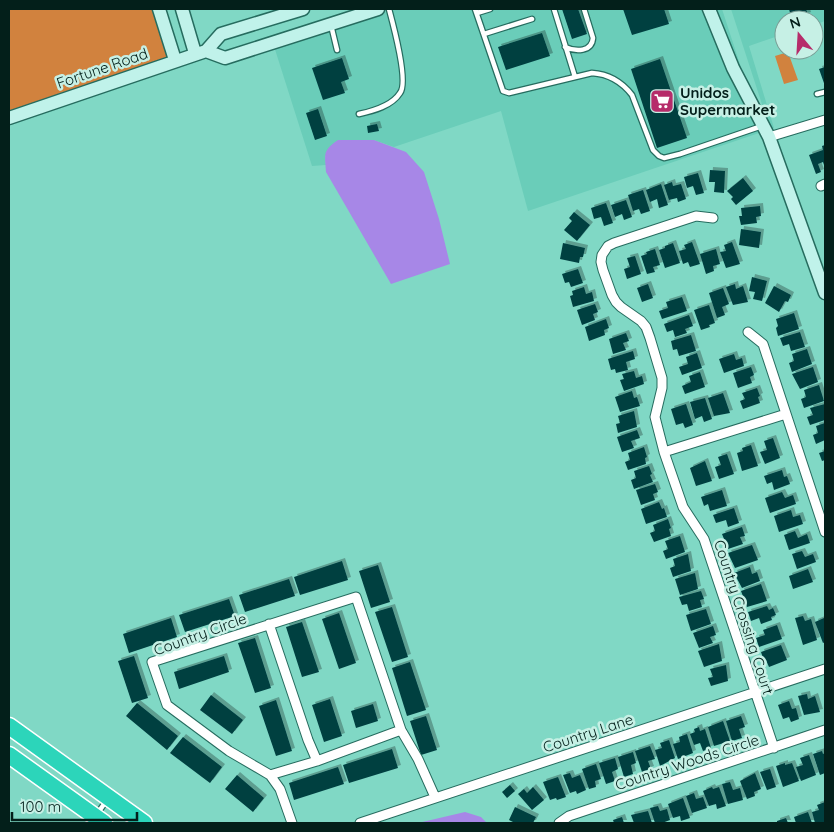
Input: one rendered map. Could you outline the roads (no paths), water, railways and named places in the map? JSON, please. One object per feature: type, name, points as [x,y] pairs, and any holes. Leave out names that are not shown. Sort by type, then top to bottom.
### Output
[{"type":"highway","points":[[9,726],[144,823]]},
{"type":"highway","points":[[9,755],[99,820]]},
{"type":"main road","points":[[159,9],[174,60]]},
{"type":"main road","points":[[182,9],[201,52],[225,58],[378,9]]},
{"type":"main road","name":"Fortune Road","points":[[9,118],[201,52],[222,34],[303,9]]},
{"type":"main road","points":[[709,9],[733,68],[769,137],[825,293]]},
{"type":"street","points":[[769,137],[825,120]]},
{"type":"street","name":"Country Crossing Court","points":[[713,218],[696,216],[614,243],[608,246],[602,255],[601,262],[612,295],[621,308],[641,320],[650,338],[662,378],[662,388],[655,418],[664,452],[683,507],[704,539],[774,748]]},
{"type":"street","points":[[748,332],[763,344],[825,532]]},
{"type":"street","points":[[664,452],[786,414]]},
{"type":"street","name":"Country Circle","points":[[270,775],[229,751],[167,705],[152,662],[356,597],[400,730],[418,758],[435,797]]},
{"type":"street","points":[[269,624],[308,740],[317,761]]},
{"type":"street","name":"Country Lane","points":[[360,823],[825,669]]},
{"type":"street","points":[[292,823],[280,789],[270,775],[317,761],[400,730]]},
{"type":"street","name":"Country Woods Circle","points":[[559,823],[569,816],[825,730]]},
{"type":"lane","points":[[359,114],[385,106],[400,93],[404,84],[389,9]]},
{"type":"lane","points":[[490,9],[476,11],[504,91],[509,93],[592,73],[603,74],[626,88],[632,95],[653,150],[658,156],[664,158],[763,126]]},
{"type":"lane","points":[[554,9],[575,77]]},
{"type":"lane","points":[[565,47],[580,51],[593,43],[584,9]]},
{"type":"lane","points":[[484,34],[532,19]]},
{"type":"lane","points":[[330,24],[337,50]]},
{"type":"lane","points":[[818,94],[825,92]]},
{"type":"lane","points":[[99,820],[109,798]]},
{"type":"place","name":"Unidos Supermarket","points":[[662,101]]}]
